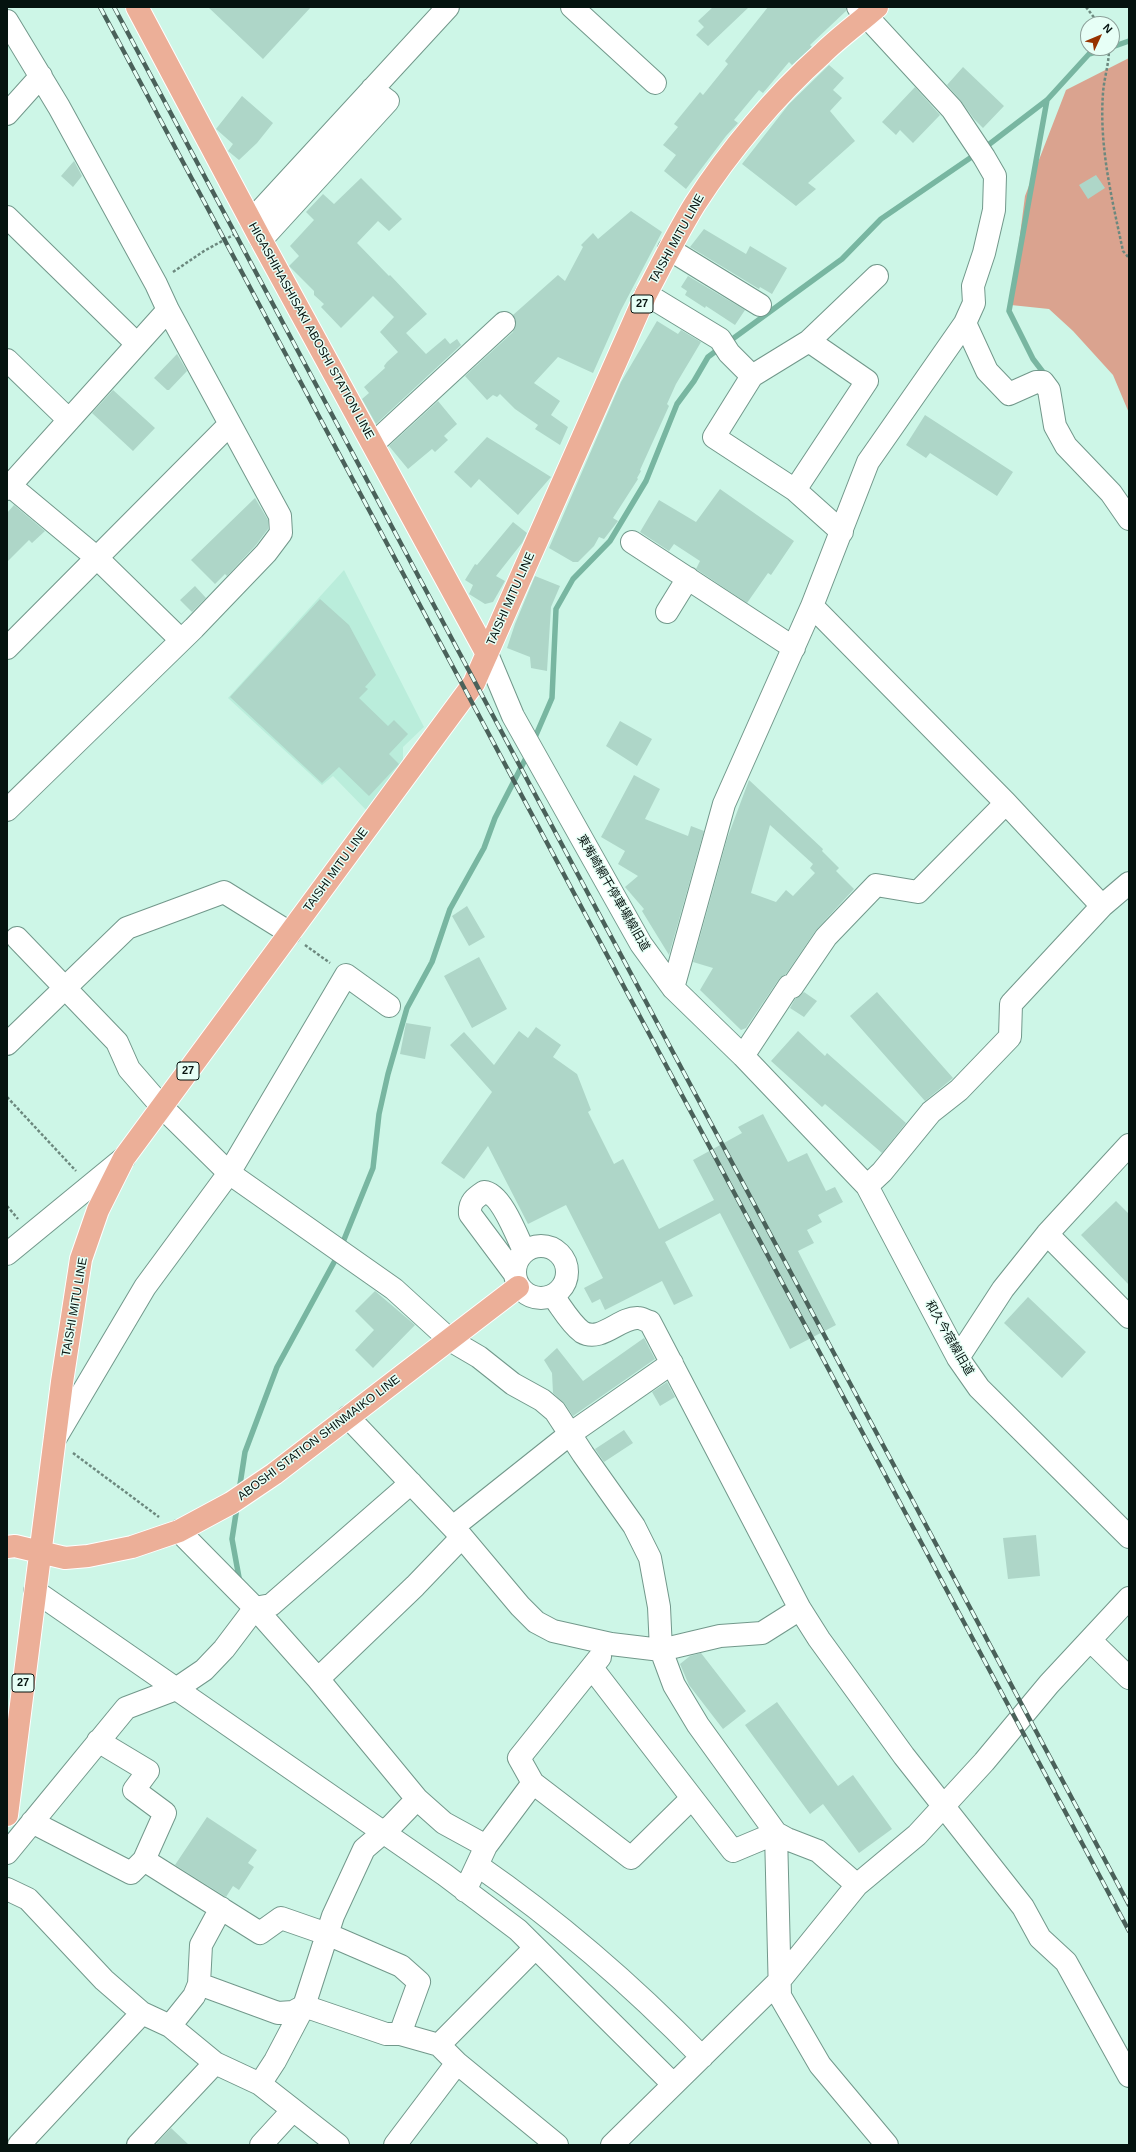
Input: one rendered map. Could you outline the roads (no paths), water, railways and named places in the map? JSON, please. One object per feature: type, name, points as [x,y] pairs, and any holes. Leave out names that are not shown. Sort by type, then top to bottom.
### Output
[{"type":"main road","name":"HIGASHIHASHISAKI ABOSHI STATION LINE","points":[[137,7],[256,230],[487,654]]},
{"type":"main road","name":"TAISHI MITU LINE","points":[[7,1815],[55,1439],[82,1259],[98,1210],[124,1158],[474,682],[646,294],[669,248],[695,204],[777,98],[867,10]]},
{"type":"main road","name":"ABOSHI STATION SHINMAIKO LINE","points":[[7,1546],[40,1551],[65,1558],[88,1556],[132,1547],[179,1531],[231,1503],[274,1474],[450,1340],[516,1280]]},
{"type":"street","points":[[256,230],[372,89],[448,7]]},
{"type":"street","points":[[572,7],[655,83]]},
{"type":"street","points":[[674,988],[724,804],[812,606],[868,462],[966,323],[974,303],[973,286],[984,253],[994,210],[995,176],[979,148],[952,109],[867,10]]},
{"type":"street","points":[[7,21],[41,76],[156,284],[168,310],[280,516],[281,533],[266,553],[181,640],[7,810]]},
{"type":"street","points":[[7,114],[41,76]]},
{"type":"street","points":[[7,217],[137,344]]},
{"type":"street","points":[[669,248],[760,305]]},
{"type":"street","points":[[842,532],[794,490],[714,437],[752,376],[810,341],[877,276]]},
{"type":"street","points":[[646,294],[720,340],[729,353],[752,376]]},
{"type":"street","points":[[168,310],[8,486],[97,558],[181,640]]},
{"type":"street","points":[[373,444],[504,323]]},
{"type":"street","points":[[966,323],[987,371],[1009,394],[1036,382],[1043,382],[1049,390],[1055,426],[1066,446],[1111,493],[1129,519]]},
{"type":"street","points":[[794,490],[867,381],[810,341]]},
{"type":"street","points":[[7,360],[69,420]]},
{"type":"street","points":[[7,648],[230,424]]},
{"type":"street","points":[[632,542],[794,648]]},
{"type":"street","points":[[667,612],[688,578]]},
{"type":"street","points":[[812,606],[1006,803],[1102,906]]},
{"type":"street","name":"東觜崎網干停車場線旧道","points":[[487,654],[513,716],[637,937],[674,988],[743,1056],[867,1186]]},
{"type":"street","points":[[743,1056],[789,986],[792,987],[826,937],[876,885],[918,892],[1006,803]]},
{"type":"street","points":[[867,1186],[882,1172],[931,1112],[959,1090],[1010,1037],[1011,1004],[1102,906],[1129,883]]},
{"type":"street","points":[[7,1044],[127,928],[224,892],[290,933]]},
{"type":"street","points":[[17,938],[117,1042],[129,1069],[162,1107],[229,1173],[394,1289],[450,1340],[479,1357],[513,1384],[542,1400],[555,1412],[634,1526],[650,1558],[659,1607],[661,1650],[674,1685],[698,1725],[776,1833],[818,1851],[858,1885]]},
{"type":"street","points":[[55,1439],[145,1287],[229,1173],[346,975],[390,1006]]},
{"type":"street","points":[[958,1358],[1003,1289],[1047,1234],[1126,1154]]},
{"type":"street","points":[[7,1254],[124,1158]]},
{"type":"street","name":"和久今宿線旧道","points":[[867,1186],[958,1358],[979,1388],[1129,1537]]},
{"type":"street","points":[[516,1280],[518,1257],[524,1251],[532,1247],[549,1247],[557,1251],[567,1266],[565,1283],[553,1296],[538,1299],[530,1297],[516,1280],[470,1214],[470,1207],[474,1199],[484,1192],[494,1196],[501,1205],[524,1251]]},
{"type":"street","points":[[1047,1234],[1129,1317]]},
{"type":"street","points":[[553,1296],[573,1324],[584,1333],[599,1334],[629,1319],[638,1318],[650,1322],[800,1609],[819,1639],[904,1756],[945,1806],[1023,1907],[1040,1938],[1066,1962],[1129,2076]]},
{"type":"street","points":[[318,1679],[415,1586],[457,1532],[570,1434],[672,1363]]},
{"type":"street","points":[[348,1417],[457,1532],[520,1606],[536,1622],[553,1631],[611,1644],[661,1650],[720,1636],[762,1633],[800,1609]]},
{"type":"street","points":[[247,1600],[271,1605],[411,1483]]},
{"type":"street","points":[[179,1531],[247,1600],[318,1679],[417,1799],[482,1855],[524,1898],[573,1938],[656,2010],[702,2057]]},
{"type":"street","points":[[35,1591],[382,1832],[518,1930],[673,2084]]},
{"type":"street","points":[[612,2145],[780,1980],[858,1885],[917,1835],[945,1806],[999,1746],[1050,1684],[1129,1598]]},
{"type":"street","points":[[7,1853],[126,1708],[167,1684],[204,1670],[224,1649],[247,1600]]},
{"type":"street","points":[[1090,1640],[1129,1678]]},
{"type":"street","points":[[611,1644],[519,1758],[533,1784],[631,1858],[692,1798]]},
{"type":"street","points":[[592,1668],[733,1851],[776,1833]]},
{"type":"street","points":[[32,1822],[131,1873],[144,1860],[165,1813],[134,1790],[148,1771],[98,1741]]},
{"type":"street","points":[[465,1891],[482,1855],[533,1784]]},
{"type":"street","points":[[260,2084],[275,2061],[304,2006],[333,1916],[364,1849],[382,1832],[392,1826],[417,1799]]},
{"type":"street","points":[[776,1833],[780,1996],[820,2064],[887,2145]]},
{"type":"street","points":[[144,1860],[260,1933],[281,1918],[327,1934],[401,1966],[420,1982],[400,2034]]},
{"type":"street","points":[[7,1889],[28,1899],[104,1980],[142,2013],[170,2026],[215,2063],[260,2084],[338,2145]]},
{"type":"street","points":[[170,2026],[194,1996],[199,1984],[201,1945],[221,1908]]},
{"type":"street","points":[[439,2045],[535,1948]]},
{"type":"street","points":[[199,1984],[278,2013],[293,2012],[304,2006],[386,2034],[400,2034],[439,2045],[457,2063],[557,2145]]},
{"type":"street","points":[[19,2145],[142,2013]]},
{"type":"street","points":[[138,2145],[215,2063]]},
{"type":"street","points":[[395,2145],[457,2063]]},
{"type":"street","points":[[261,2145],[293,2110]]},
{"type":"waterway","points":[[1120,44],[1129,41]]},
{"type":"waterway","points":[[983,149],[1047,100],[1087,56]]},
{"type":"waterway","points":[[1046,376],[1033,359],[1009,311],[1047,100]]},
{"type":"waterway","points":[[727,343],[842,259],[881,219],[976,154]]},
{"type":"waterway","points":[[533,742],[552,698],[556,609],[573,579],[610,541],[646,481],[677,404],[694,381],[708,357],[720,348]]},
{"type":"waterway","points":[[341,1247],[373,1168],[379,1114],[388,1074],[407,1008],[432,962],[450,909],[484,848],[495,818],[528,754]]},
{"type":"waterway","points":[[239,1491],[245,1452],[277,1367],[338,1255]]},
{"type":"waterway","points":[[237,1507],[232,1539],[240,1583]]},
{"type":"railway","points":[[100,7],[1129,1931]]},
{"type":"railway","points":[[114,7],[1129,1905]]}]
